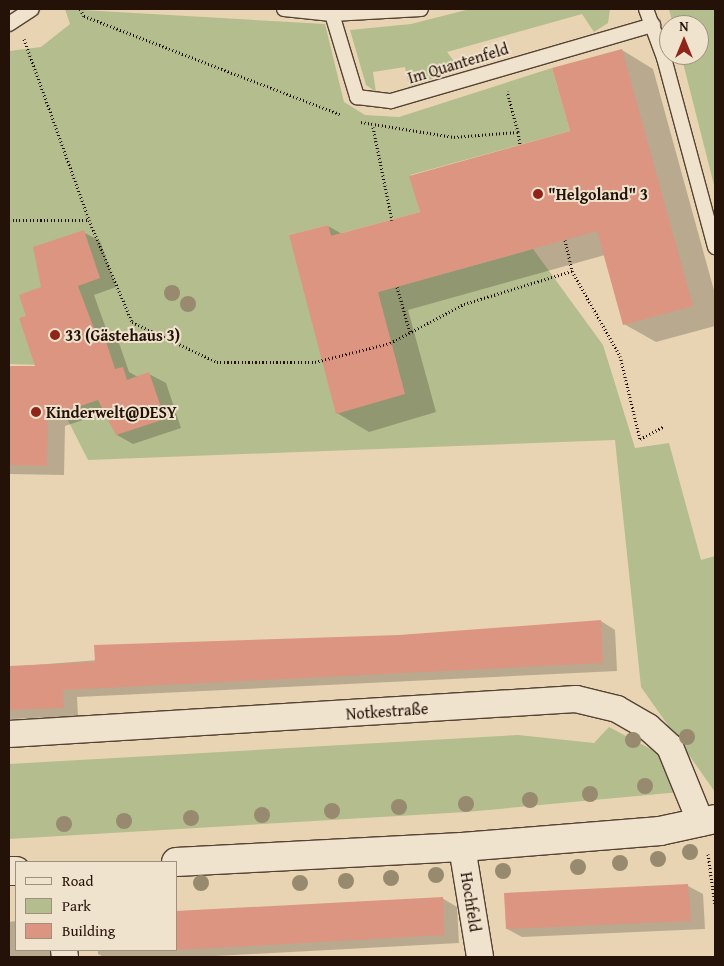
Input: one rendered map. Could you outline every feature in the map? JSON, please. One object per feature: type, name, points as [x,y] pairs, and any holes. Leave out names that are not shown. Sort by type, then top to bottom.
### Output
[{"type":"street","name":"Notkestraße","points":[[9,734],[576,699],[616,708],[648,727],[670,747],[708,821],[660,831],[462,847],[178,862]]},
{"type":"street","name":"Hochfeld","points":[[462,847],[480,957]]},
{"type":"lane","points":[[11,23],[32,9]]},
{"type":"lane","points":[[284,9],[332,14],[421,9]]},
{"type":"lane","points":[[646,9],[653,25],[715,247]]},
{"type":"lane","name":"Im Quantenfeld","points":[[332,14],[357,97],[391,101],[653,25]]},
{"type":"path","points":[[80,9],[84,16],[345,116]]},
{"type":"path","points":[[11,23],[29,47],[89,220],[132,322],[218,362],[315,362],[390,343],[464,304],[572,271]]},
{"type":"path","points":[[501,68],[520,145]]},
{"type":"path","points":[[354,119],[373,126],[454,137],[518,132]]},
{"type":"path","points":[[373,126],[392,220]]},
{"type":"path","points":[[9,220],[89,220]]},
{"type":"path","points":[[565,240],[572,271],[620,356],[640,439],[664,426]]},
{"type":"path","points":[[397,287],[410,332]]},
{"type":"path","points":[[708,854],[715,906]]},
{"type":"green space","points":[[65,9],[325,24],[344,102],[365,115],[399,117],[552,68],[570,131],[410,175],[420,212],[331,236],[328,225],[289,235],[378,292],[533,249],[603,345],[635,448],[669,443],[701,560],[715,556],[715,792],[641,687],[615,440],[88,460],[40,365],[9,364],[9,51],[41,47],[70,24]]},
{"type":"green space","points":[[470,9],[610,9],[608,23],[594,32],[582,14],[447,52],[460,69],[409,87],[405,67],[373,72],[376,92],[366,85],[350,30],[411,24]]},
{"type":"green space","points":[[669,9],[715,9],[715,189],[684,65],[709,65],[709,15],[670,15]]},
{"type":"green space","points":[[609,727],[662,755],[680,792],[466,812],[9,839],[9,764],[518,735],[594,743]]},
{"type":"building","name":"\"Helgoland\" 3","points":[[622,49],[693,306],[623,325],[597,231],[378,292],[405,394],[336,414],[289,235],[328,225],[331,236],[420,212],[409,176],[570,131],[552,68]]},
{"type":"building","name":"33 (Gästehaus 3)","points":[[84,230],[100,278],[78,286],[96,334],[103,332],[115,369],[123,367],[127,380],[149,372],[165,419],[116,435],[98,400],[48,417],[47,466],[9,465],[9,366],[35,366],[19,318],[26,316],[19,295],[41,287],[33,247]]},
{"type":"building","points":[[601,620],[603,663],[63,690],[64,708],[9,710],[9,666],[95,662],[94,645],[399,635]]},
{"type":"building","points":[[688,884],[691,921],[506,929],[504,893]]},
{"type":"building","points":[[443,897],[444,935],[178,950],[178,911]]},
{"type":"place","name":"\"Helgoland\" 3","points":[[538,194]]},
{"type":"place","name":"33 (Gästehaus 3)","points":[[55,335]]},
{"type":"place","name":"Kinderwelt@DESY","points":[[36,412]]}]
